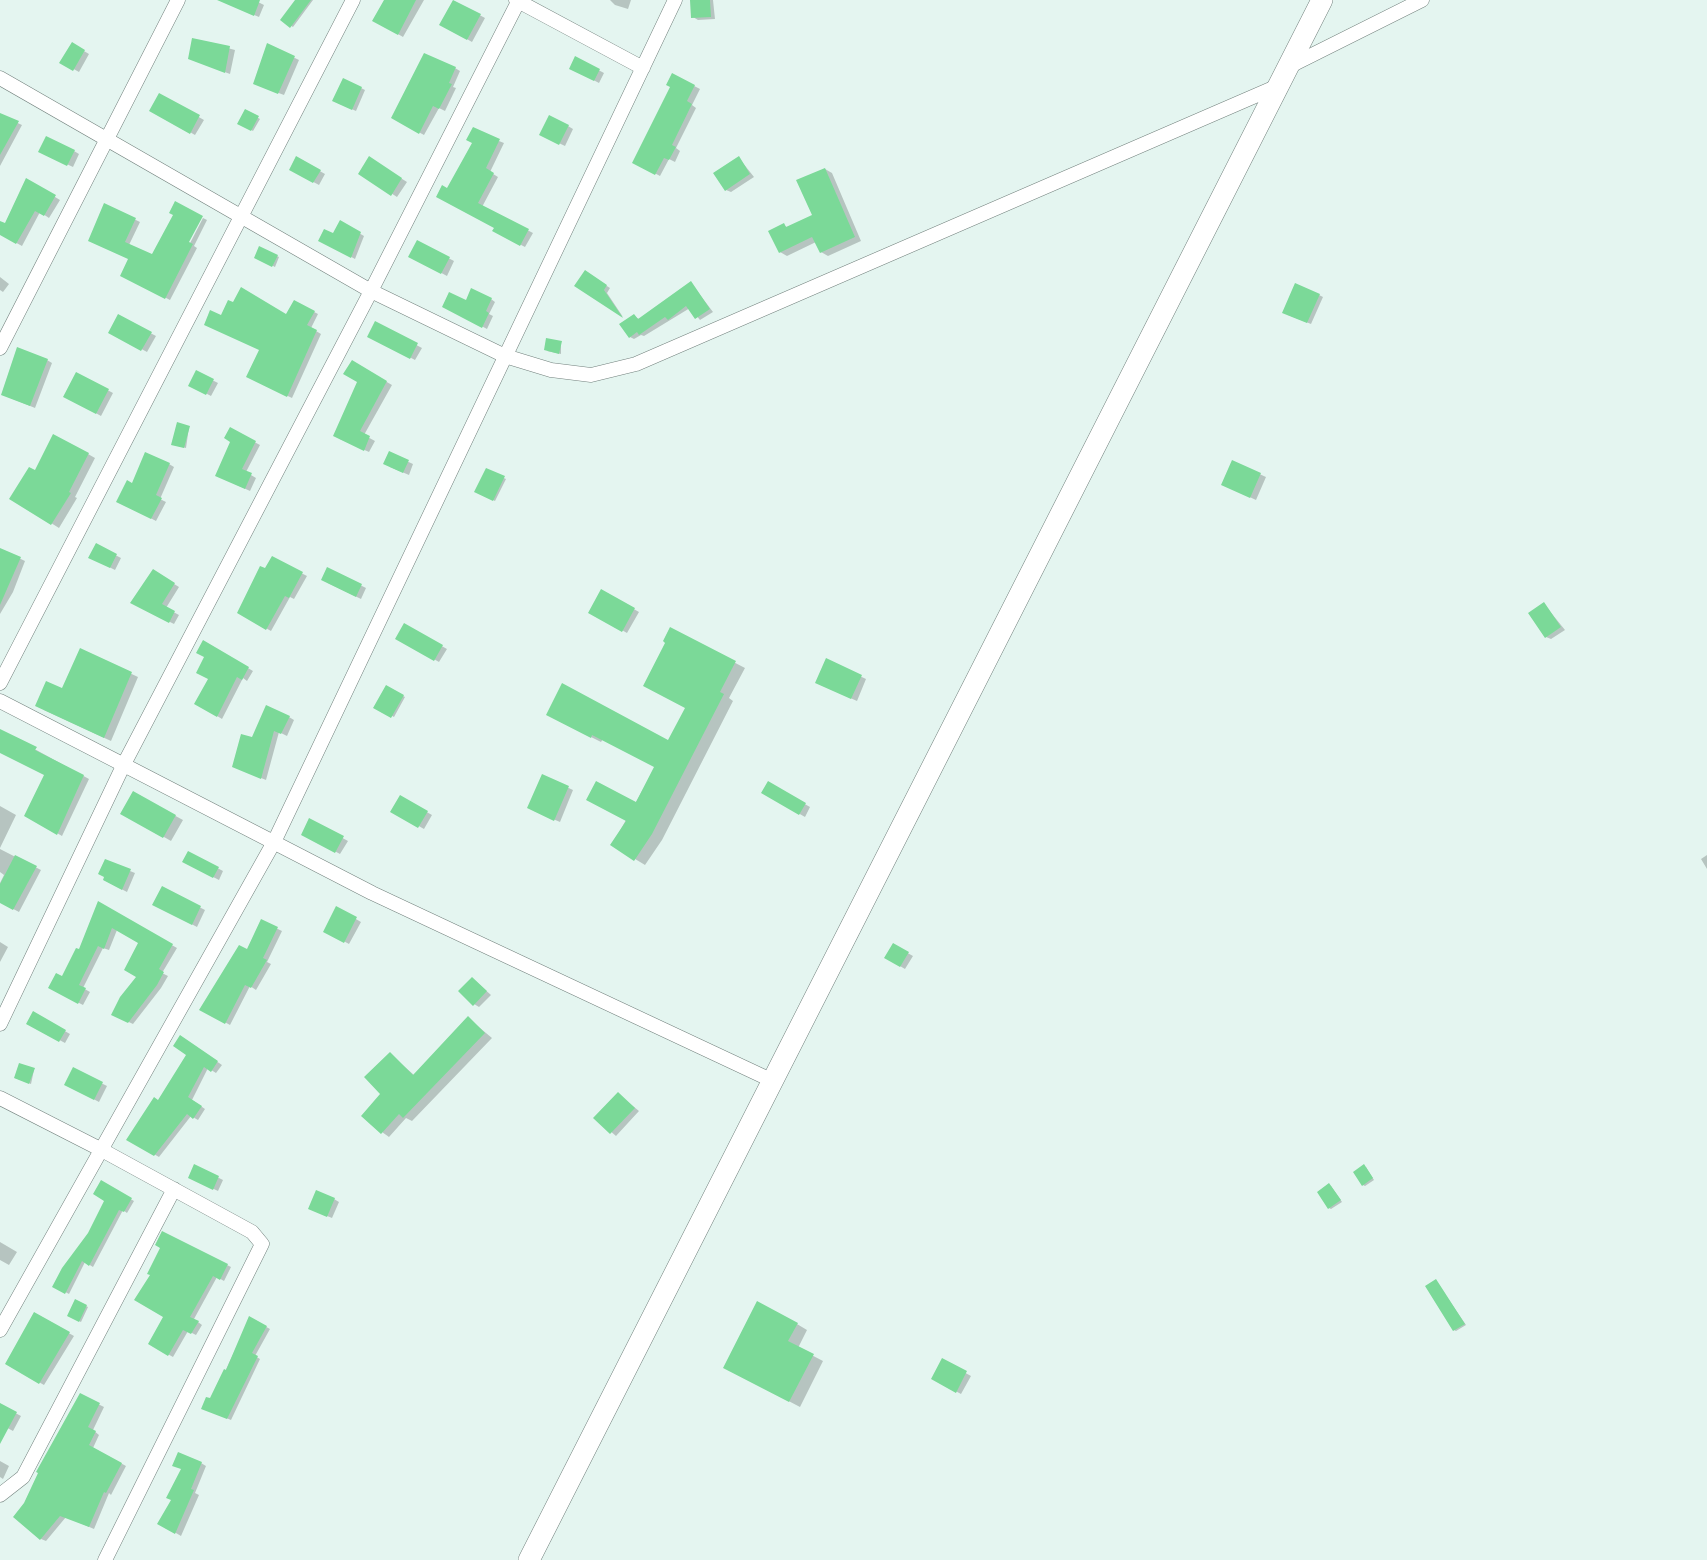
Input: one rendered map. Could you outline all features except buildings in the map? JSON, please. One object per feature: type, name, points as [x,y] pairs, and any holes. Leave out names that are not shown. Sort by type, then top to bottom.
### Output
[{"type":"main road","points":[[529,1560],[1322,0]]},
{"type":"street","points":[[0,348],[177,0]]},
{"type":"street","points":[[0,682],[353,0]]},
{"type":"street","points":[[0,1024],[124,764],[371,291],[518,0],[643,69]]},
{"type":"street","points":[[0,1330],[274,842],[675,0]]},
{"type":"street","points":[[1288,67],[1422,0]]},
{"type":"street","points":[[0,78],[106,141],[371,291],[505,356],[551,370],[591,375],[636,364],[1278,86]]},
{"type":"street","points":[[0,701],[372,893],[771,1080]]},
{"type":"street","points":[[0,1098],[100,1149],[252,1232],[262,1244],[105,1560]]},
{"type":"street","points":[[0,1495],[23,1477],[174,1189]]}]
